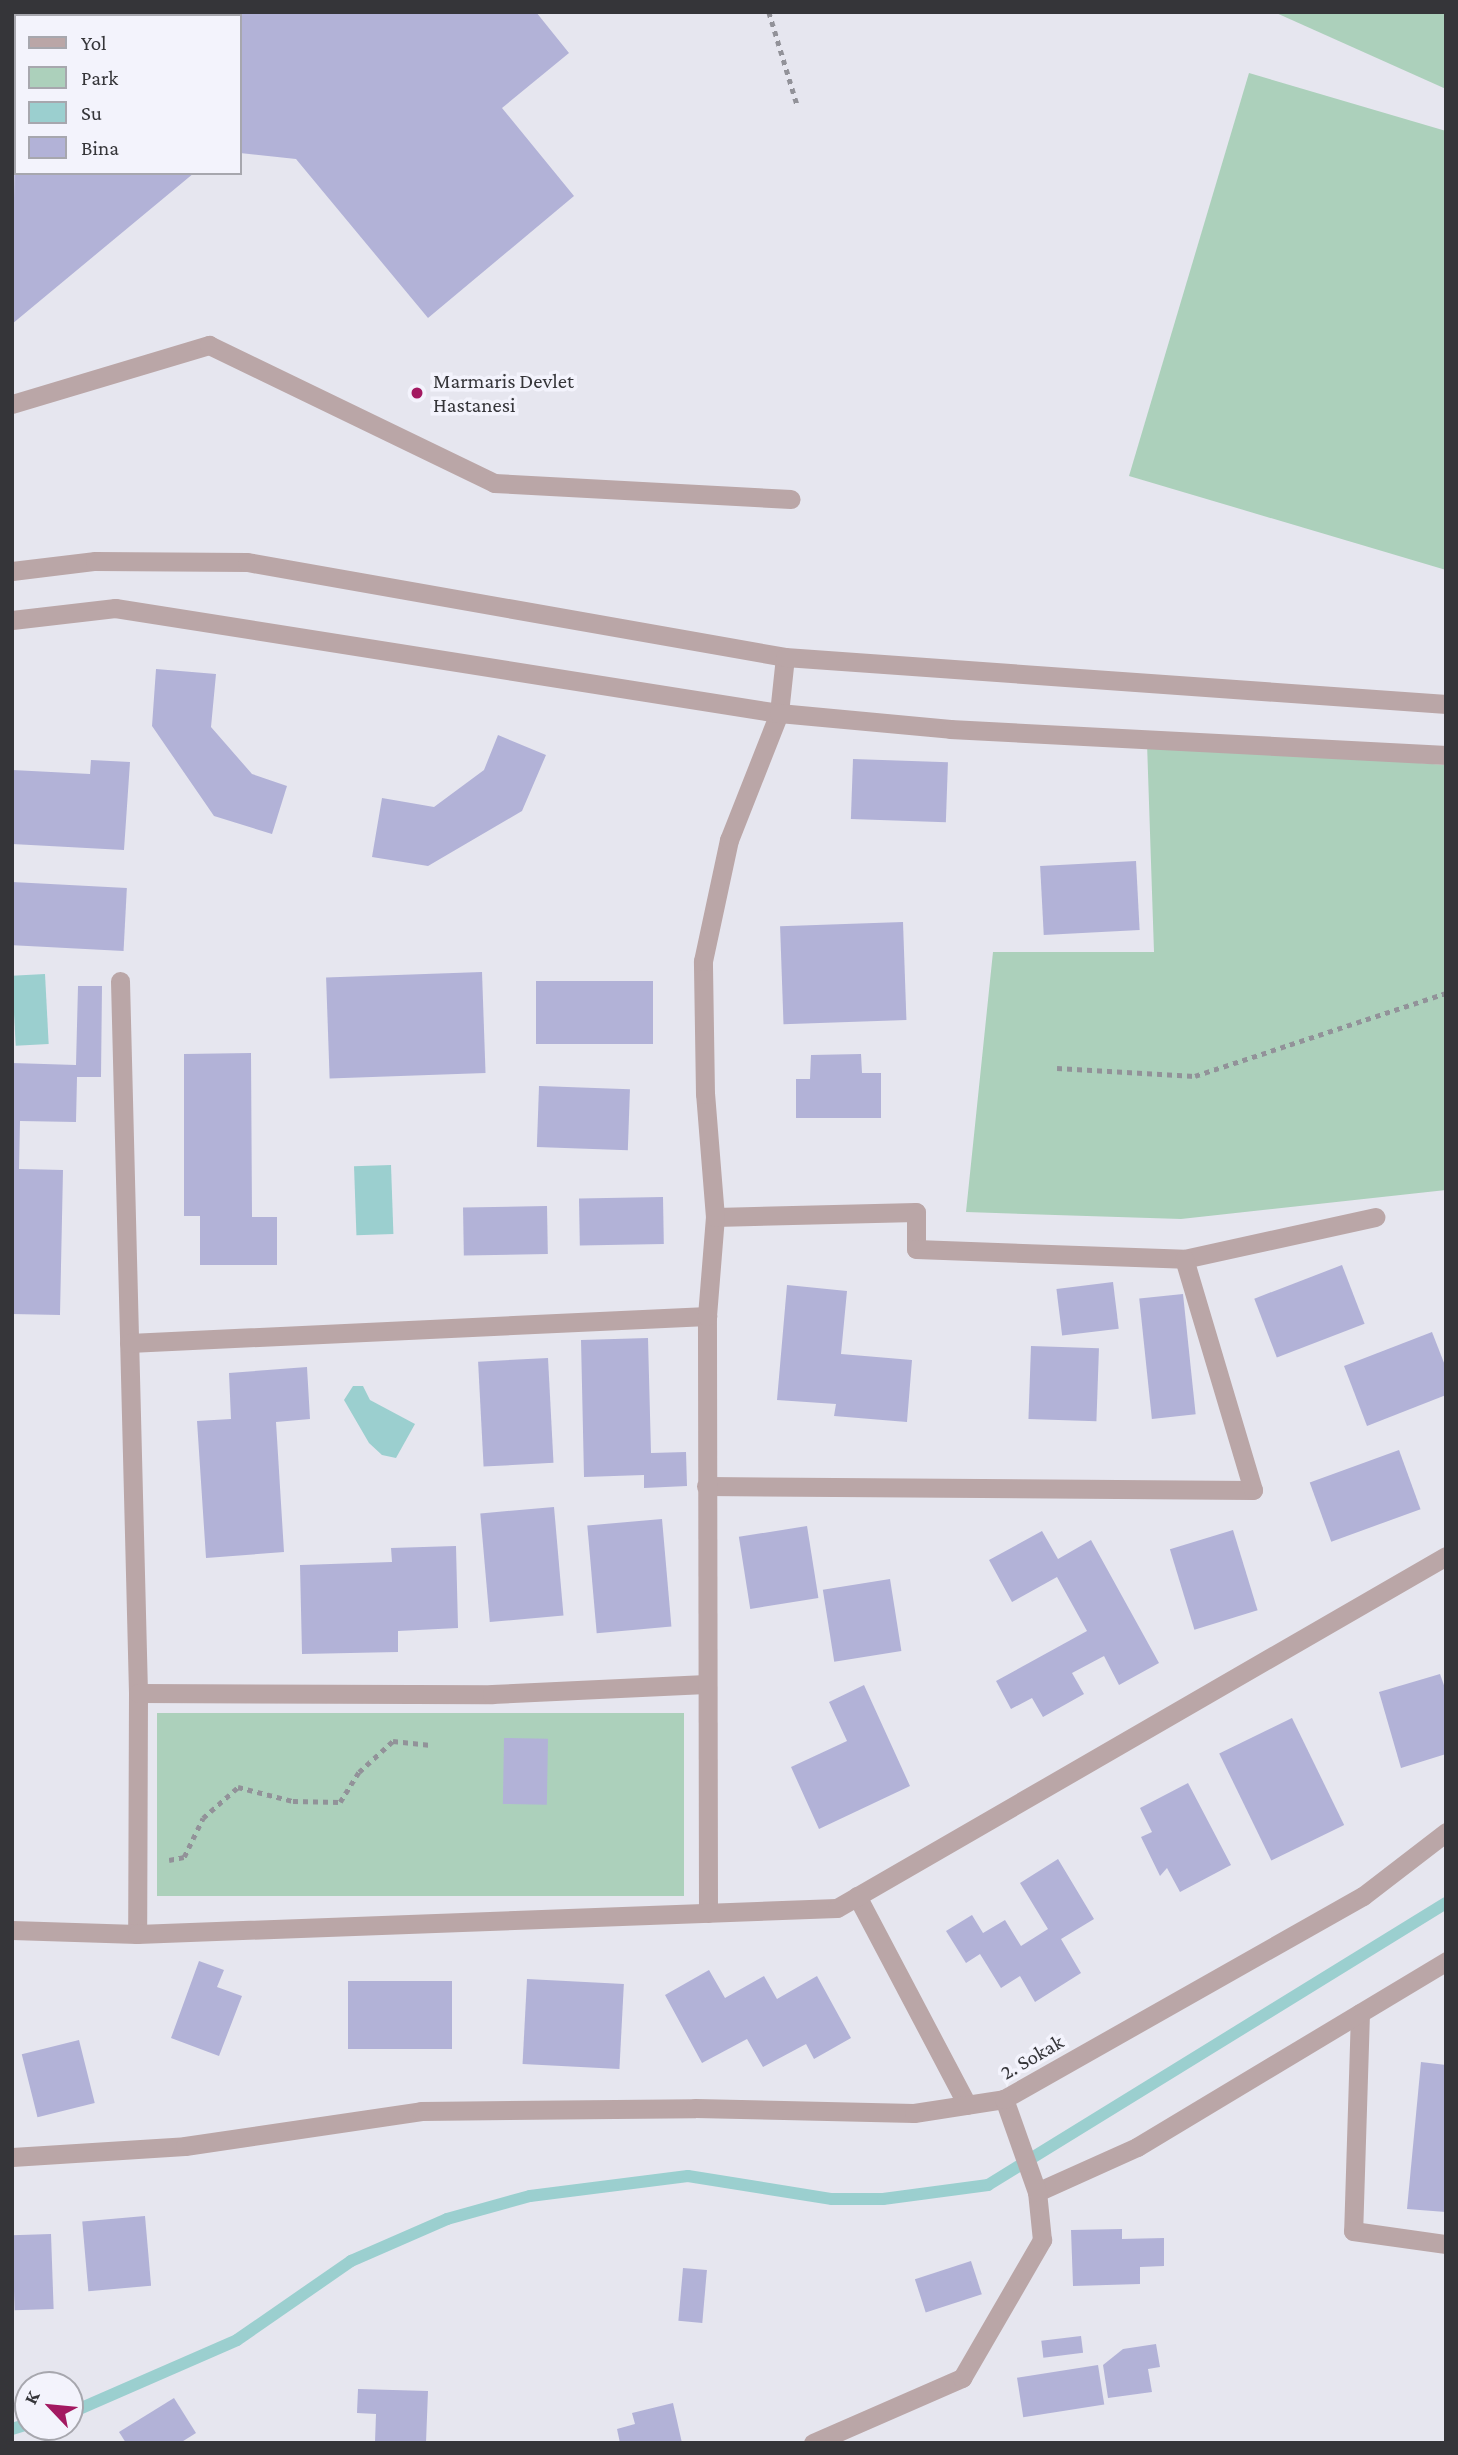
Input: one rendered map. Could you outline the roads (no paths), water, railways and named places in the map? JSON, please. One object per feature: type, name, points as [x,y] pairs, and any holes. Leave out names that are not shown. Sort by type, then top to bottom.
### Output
[{"type":"street","points":[[12,404],[209,345],[494,483],[791,499]]},
{"type":"street","points":[[12,571],[95,561],[247,562],[785,657],[1446,704]]},
{"type":"street","points":[[12,621],[116,608],[779,713],[950,729],[1446,755]]},
{"type":"street","points":[[708,1913],[707,1316],[715,1217],[705,1094],[703,961],[729,840],[779,713],[785,657]]},
{"type":"street","points":[[120,981],[138,1693],[137,1934]]},
{"type":"street","points":[[715,1217],[916,1212],[916,1249],[1184,1259],[1375,1217]]},
{"type":"street","points":[[706,1486],[1253,1490],[1184,1259]]},
{"type":"street","points":[[129,1343],[707,1316]]},
{"type":"street","points":[[12,1930],[137,1934],[836,1908],[1446,1556]]},
{"type":"street","points":[[138,1693],[492,1694],[706,1684]]},
{"type":"street","name":"2. Sokak","points":[[813,2443],[962,2378],[1042,2240],[1035,2186],[1004,2099],[1363,1896],[1446,1832]]},
{"type":"street","points":[[857,1896],[967,2105]]},
{"type":"street","points":[[1035,2186],[1137,2147],[1446,1961]]},
{"type":"street","points":[[1360,2013],[1353,2231],[1446,2244]]},
{"type":"street","points":[[12,2157],[185,2146],[421,2111],[695,2108],[914,2113],[1004,2099]]},
{"type":"water","points":[[45,974],[49,1044],[16,1046],[12,976]]},
{"type":"water","points":[[391,1165],[393,1234],[356,1235],[354,1166]]},
{"type":"water","points":[[353,1386],[363,1386],[370,1400],[415,1424],[396,1458],[382,1455],[369,1443],[344,1400]]},
{"type":"waterway","points":[[84,2407],[237,2340],[351,2261],[447,2219],[530,2196],[688,2176],[832,2199],[883,2199],[988,2185],[1446,1903]]},
{"type":"place","name":"Marmaris Devlet Hastanesi","points":[[417,393]]}]
